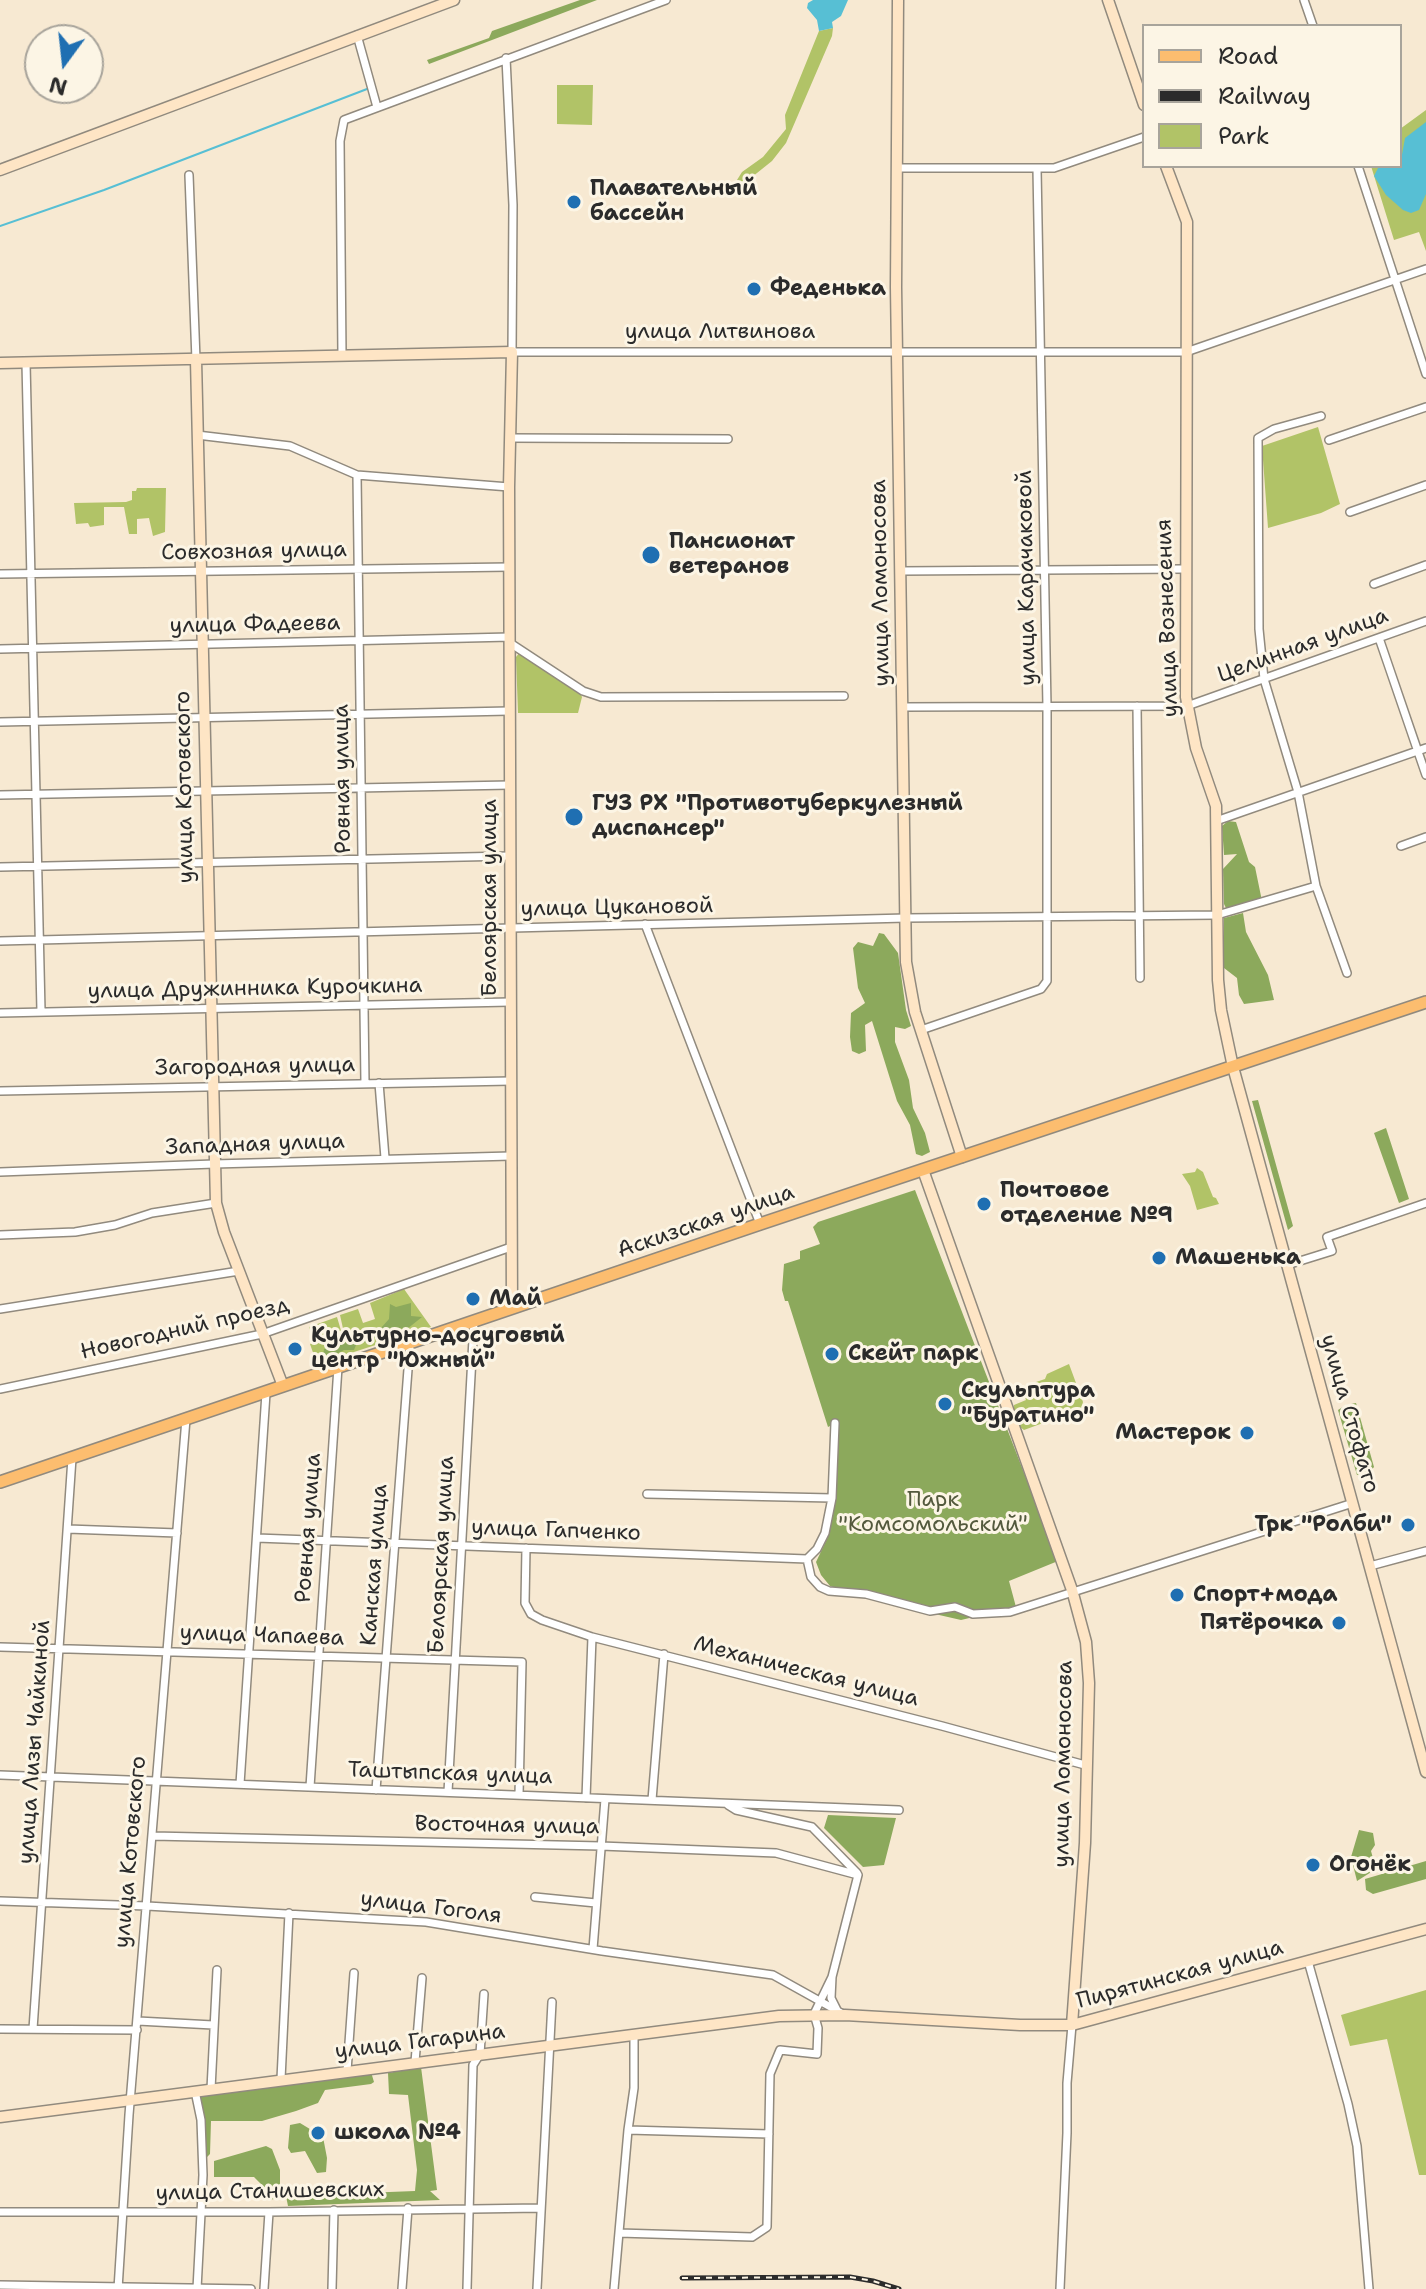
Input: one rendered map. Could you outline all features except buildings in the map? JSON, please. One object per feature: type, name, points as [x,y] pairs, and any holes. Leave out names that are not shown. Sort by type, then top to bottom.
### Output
[{"type":"main road","name":"Аскизская улица","points":[[0,1482],[1426,1002]]},
{"type":"street","points":[[0,170],[454,0]]},
{"type":"street","points":[[342,355],[340,141],[344,120],[666,0]]},
{"type":"street","name":"улица Ломоносова","points":[[898,0],[897,352],[908,985],[962,1157]]},
{"type":"street","points":[[1108,0],[1142,99]]},
{"type":"street","points":[[1304,0],[1312,24]]},
{"type":"street","points":[[357,35],[377,107]]},
{"type":"street","points":[[506,58],[513,205],[512,352]]},
{"type":"street","points":[[897,168],[1054,168],[1142,138]]},
{"type":"street","name":"улица Вознесения","points":[[1167,168],[1187,222],[1184,569],[1187,706],[1196,748],[1216,806],[1220,995],[1233,1067]]},
{"type":"street","points":[[1359,168],[1426,374]]},
{"type":"street","name":"улица Карачаковой","points":[[921,1030],[1045,986],[1048,918],[1047,707],[1037,169]]},
{"type":"street","name":"улица Котовского","points":[[189,175],[216,1203],[283,1386]]},
{"type":"street","name":"улица Литвинова","points":[[0,363],[512,352],[1186,352],[1426,269]]},
{"type":"street","name":"Белоярская улица","points":[[512,352],[509,487],[512,1308]]},
{"type":"street","points":[[26,363],[41,1011]]},
{"type":"street","points":[[1329,440],[1426,407]]},
{"type":"street","points":[[1321,416],[1274,429],[1258,438],[1259,629],[1264,679],[1298,792],[1316,886],[1347,973]]},
{"type":"street","points":[[197,435],[290,446],[357,475],[509,487]]},
{"type":"street","points":[[510,438],[728,439]]},
{"type":"street","name":"Ровная улица","points":[[357,475],[365,1083]]},
{"type":"street","points":[[1350,512],[1426,485]]},
{"type":"street","points":[[1374,584],[1426,565]]},
{"type":"street","name":"Совхозная улица","points":[[0,574],[510,567]]},
{"type":"street","points":[[901,571],[1184,569]]},
{"type":"street","name":"Целинная улица","points":[[903,707],[1187,706],[1426,621]]},
{"type":"street","points":[[1379,638],[1422,749],[1426,775]]},
{"type":"street","name":"улица Фадеева","points":[[0,649],[359,640],[510,640]]},
{"type":"street","points":[[510,640],[583,691],[601,697],[844,696]]},
{"type":"street","points":[[1137,706],[1140,978]]},
{"type":"street","points":[[0,722],[509,711]]},
{"type":"street","points":[[1216,821],[1422,749]]},
{"type":"street","points":[[0,795],[510,785]]},
{"type":"street","points":[[1401,846],[1426,837]]},
{"type":"street","points":[[0,867],[510,856]]},
{"type":"street","name":"улица Цукановой","points":[[0,941],[906,918],[1217,915],[1316,886]]},
{"type":"street","points":[[645,924],[760,1224]]},
{"type":"street","name":"улица Дружинника Курочкина","points":[[0,1013],[510,1002]]},
{"type":"street","name":"улица Стофато","points":[[1233,1067],[1426,1772]]},
{"type":"street","name":"Загородная улица","points":[[0,1091],[511,1081]]},
{"type":"street","points":[[379,1083],[385,1158]]},
{"type":"street","name":"Западная улица","points":[[0,1172],[511,1156]]},
{"type":"street","name":"улица Ломоносова","points":[[923,1170],[1072,1590],[1086,1642],[1089,1683],[1085,1843],[1067,2083],[1060,2289]]},
{"type":"street","points":[[0,1235],[75,1232],[115,1225],[152,1213],[216,1203]]},
{"type":"street","points":[[1287,1265],[1332,1251],[1327,1237],[1426,1203]]},
{"type":"street","name":"Новогодний проезд","points":[[0,1389],[262,1334],[511,1247]]},
{"type":"street","points":[[0,1309],[239,1271]]},
{"type":"street","name":"Белоярская улица","points":[[448,1792],[474,1321]]},
{"type":"street","name":"Канская улица","points":[[376,1790],[410,1343]]},
{"type":"street","name":"Ровная улица","points":[[310,1787],[338,1367]]},
{"type":"street","points":[[240,1784],[266,1393]]},
{"type":"street","name":"улица Котовского","points":[[118,2288],[186,1419]]},
{"type":"street","points":[[835,1423],[832,1498],[825,1533],[817,1549],[807,1559],[811,1577],[829,1591],[866,1594],[930,1611],[955,1607],[973,1614],[1010,1612],[1353,1503]]},
{"type":"street","name":"улица Лизы Чайкиной","points":[[33,2029],[72,1458]]},
{"type":"street","name":"улица Гапченко","points":[[647,1494],[832,1498]]},
{"type":"street","points":[[68,1529],[177,1533]]},
{"type":"street","name":"улица Гапченко","points":[[257,1538],[807,1559]]},
{"type":"street","name":"Механическая улица","points":[[526,1548],[525,1603],[531,1614],[542,1620],[592,1637],[1085,1765]]},
{"type":"street","points":[[1370,1566],[1426,1551]]},
{"type":"street","points":[[586,1798],[592,1637]]},
{"type":"street","name":"улица Чапаева","points":[[0,1647],[522,1662],[519,1795]]},
{"type":"street","points":[[652,1800],[664,1654]]},
{"type":"street","name":"Таштыпская улица","points":[[0,1775],[899,1810]]},
{"type":"street","points":[[593,1949],[605,1799]]},
{"type":"street","points":[[726,1803],[736,1810],[812,1827],[858,1875],[832,1977],[831,1998],[841,2013]]},
{"type":"street","name":"Восточная улица","points":[[153,1836],[776,1853],[858,1875]]},
{"type":"street","points":[[535,1897],[596,1903]]},
{"type":"street","name":"улица Гоголя","points":[[0,1901],[426,1922],[773,1975],[841,2013]]},
{"type":"street","points":[[281,2079],[289,1913]]},
{"type":"street","name":"Пирятинская улица","points":[[841,2013],[1020,2025],[1072,2025],[1426,1929]]},
{"type":"street","points":[[1308,1961],[1357,2146],[1369,2289]]},
{"type":"street","points":[[211,2089],[217,1970]]},
{"type":"street","points":[[347,2071],[354,1973]]},
{"type":"street","points":[[619,2233],[752,2237],[767,2227],[770,2074],[780,2050],[817,2054],[818,2028],[814,2014],[832,1977]]},
{"type":"street","points":[[415,2062],[422,1978]]},
{"type":"street","points":[[467,2289],[473,2065],[480,2054],[484,1994]]},
{"type":"street","points":[[537,2289],[552,2002]]},
{"type":"street","name":"улица Гагарина","points":[[0,2117],[634,2034],[841,2013]]},
{"type":"street","points":[[0,2029],[213,2025]]},
{"type":"street","points":[[614,2289],[634,2088],[634,2034]]},
{"type":"street","points":[[195,2091],[201,2120],[202,2211],[197,2289]]},
{"type":"street","points":[[628,2130],[769,2134]]},
{"type":"street","points":[[402,2289],[408,2208]]},
{"type":"street","name":"улица Станишевских","points":[[0,2212],[540,2208]]},
{"type":"street","points":[[332,2289],[334,2210]]},
{"type":"street","points":[[264,2289],[269,2212]]},
{"type":"street","points":[[0,2285],[251,2289]]},
{"type":"green space","points":[[580,0],[597,0],[429,64],[427,60],[489,38],[492,31]]},
{"type":"green space","points":[[833,28],[786,143],[772,161],[742,185],[737,180],[742,172],[763,157],[786,129],[785,115],[819,31]]},
{"type":"green space","points":[[557,85],[593,85],[592,125],[557,124]]},
{"type":"green space","points":[[1426,110],[1426,251],[1419,232],[1394,240],[1372,168],[1402,168],[1402,128]]},
{"type":"green space","points":[[1318,427],[1340,504],[1321,513],[1268,528],[1262,446]]},
{"type":"green space","points":[[137,488],[166,488],[165,532],[153,536],[149,518],[137,519],[137,534],[129,534],[124,507],[104,507],[104,525],[90,527],[88,523],[76,524],[74,503],[126,502],[132,500],[132,491]]},
{"type":"green space","points":[[520,652],[579,691],[582,697],[578,713],[518,713],[516,657]]},
{"type":"green space","points":[[1228,821],[1236,822],[1249,862],[1255,867],[1262,901],[1226,908],[1223,869],[1237,854],[1224,855],[1222,826]]},
{"type":"green space","points":[[1243,913],[1246,932],[1268,975],[1274,1000],[1244,1004],[1239,995],[1237,978],[1224,968],[1224,918]]},
{"type":"green space","points":[[879,933],[884,934],[898,953],[911,1026],[905,1029],[895,1027],[895,1042],[909,1080],[913,1108],[930,1152],[922,1156],[916,1154],[910,1125],[897,1101],[872,1021],[865,1025],[866,1051],[859,1054],[852,1051],[851,1013],[865,1003],[858,988],[853,948],[858,942],[873,946]]},
{"type":"green space","points":[[1258,1100],[1293,1226],[1288,1230],[1252,1101]]},
{"type":"green space","points":[[1386,1128],[1409,1199],[1399,1203],[1374,1133]]},
{"type":"green space","points":[[1197,1168],[1203,1172],[1219,1204],[1197,1210],[1190,1186],[1182,1174],[1195,1172]]},
{"type":"green space","name":"Парк \"Комсомольский\"","points":[[915,1190],[1058,1561],[1009,1581],[1016,1607],[961,1620],[865,1598],[830,1586],[821,1575],[816,1562],[828,1537],[836,1497],[838,1422],[828,1427],[782,1290],[784,1264],[800,1259],[800,1251],[820,1244],[813,1227],[818,1222]]},
{"type":"green space","points":[[404,1289],[431,1327],[317,1364],[310,1344],[315,1342],[309,1327],[337,1317],[342,1334],[340,1315],[358,1309],[363,1323],[375,1319],[370,1303]]},
{"type":"green space","points":[[411,1303],[411,1316],[422,1317],[407,1329],[392,1328],[377,1340],[372,1335],[367,1343],[358,1340],[354,1350],[344,1350],[333,1356],[323,1355],[324,1349],[355,1339],[358,1332],[381,1328],[389,1319],[390,1304],[396,1307]]},
{"type":"green space","points":[[1069,1364],[1083,1402],[1081,1409],[1024,1430],[1014,1409],[1014,1405],[1026,1400],[1021,1387],[1045,1379],[1047,1374]]},
{"type":"green space","points":[[1356,1403],[1374,1467],[1369,1473],[1357,1475],[1338,1410]]},
{"type":"green space","points":[[828,1815],[896,1818],[884,1865],[863,1867],[824,1828]]},
{"type":"green space","points":[[1359,1830],[1373,1833],[1375,1845],[1371,1851],[1376,1869],[1357,1881],[1351,1857]]},
{"type":"green space","points":[[1426,1861],[1426,1879],[1373,1894],[1366,1890],[1365,1879]]},
{"type":"green space","points":[[1426,1990],[1426,2175],[1419,2175],[1387,2039],[1350,2046],[1341,2015]]},
{"type":"green space","points":[[421,2067],[437,2190],[430,2191],[440,2200],[288,2206],[286,2196],[415,2191],[417,2170],[408,2095],[389,2094],[388,2073]]},
{"type":"green space","points":[[371,2072],[374,2082],[371,2084],[325,2090],[318,2103],[296,2111],[262,2121],[211,2121],[210,2154],[207,2157],[203,2155],[198,2094]]},
{"type":"green space","points":[[300,2123],[323,2137],[326,2172],[317,2173],[305,2151],[291,2153],[288,2148],[290,2125]]},
{"type":"green space","points":[[266,2146],[272,2149],[280,2170],[280,2187],[274,2199],[269,2200],[264,2187],[254,2177],[214,2177],[214,2161]]},
{"type":"water","points":[[813,0],[848,0],[841,16],[832,22],[833,28],[819,31],[817,20],[807,8]]},
{"type":"water","points":[[1426,122],[1426,194],[1419,210],[1411,213],[1386,195],[1374,176],[1378,168],[1402,168],[1405,138]]},
{"type":"waterway","points":[[0,226],[104,190],[367,89]]},
{"type":"railway","points":[[682,2278],[850,2277],[899,2289]]},
{"type":"place","name":"Плавательный бассейн","points":[[574,202]]},
{"type":"place","name":"Феденька","points":[[754,289]]},
{"type":"place","name":"Пансионат ветеранов","points":[[651,555]]},
{"type":"place","name":"ГУЗ РХ \"Противотуберкулезный диспансер\"","points":[[574,817]]},
{"type":"place","name":"Почтовое отделение №9","points":[[984,1204]]},
{"type":"place","name":"Машенька","points":[[1159,1258]]},
{"type":"place","name":"Май","points":[[473,1299]]},
{"type":"place","name":"Культурно-досуговый центр \"Южный\"","points":[[295,1349]]},
{"type":"place","name":"Скейт парк","points":[[832,1354]]},
{"type":"place","name":"Скульптура \"Буратино\"","points":[[945,1404]]},
{"type":"place","name":"Мастерок","points":[[1247,1433]]},
{"type":"place","name":"Трк \"Ролби\"","points":[[1408,1525]]},
{"type":"place","name":"Спорт+мода","points":[[1177,1595]]},
{"type":"place","name":"Пятёрочка","points":[[1339,1623]]},
{"type":"place","name":"Огонёк","points":[[1313,1865]]},
{"type":"place","name":"школа №4","points":[[318,2133]]}]
